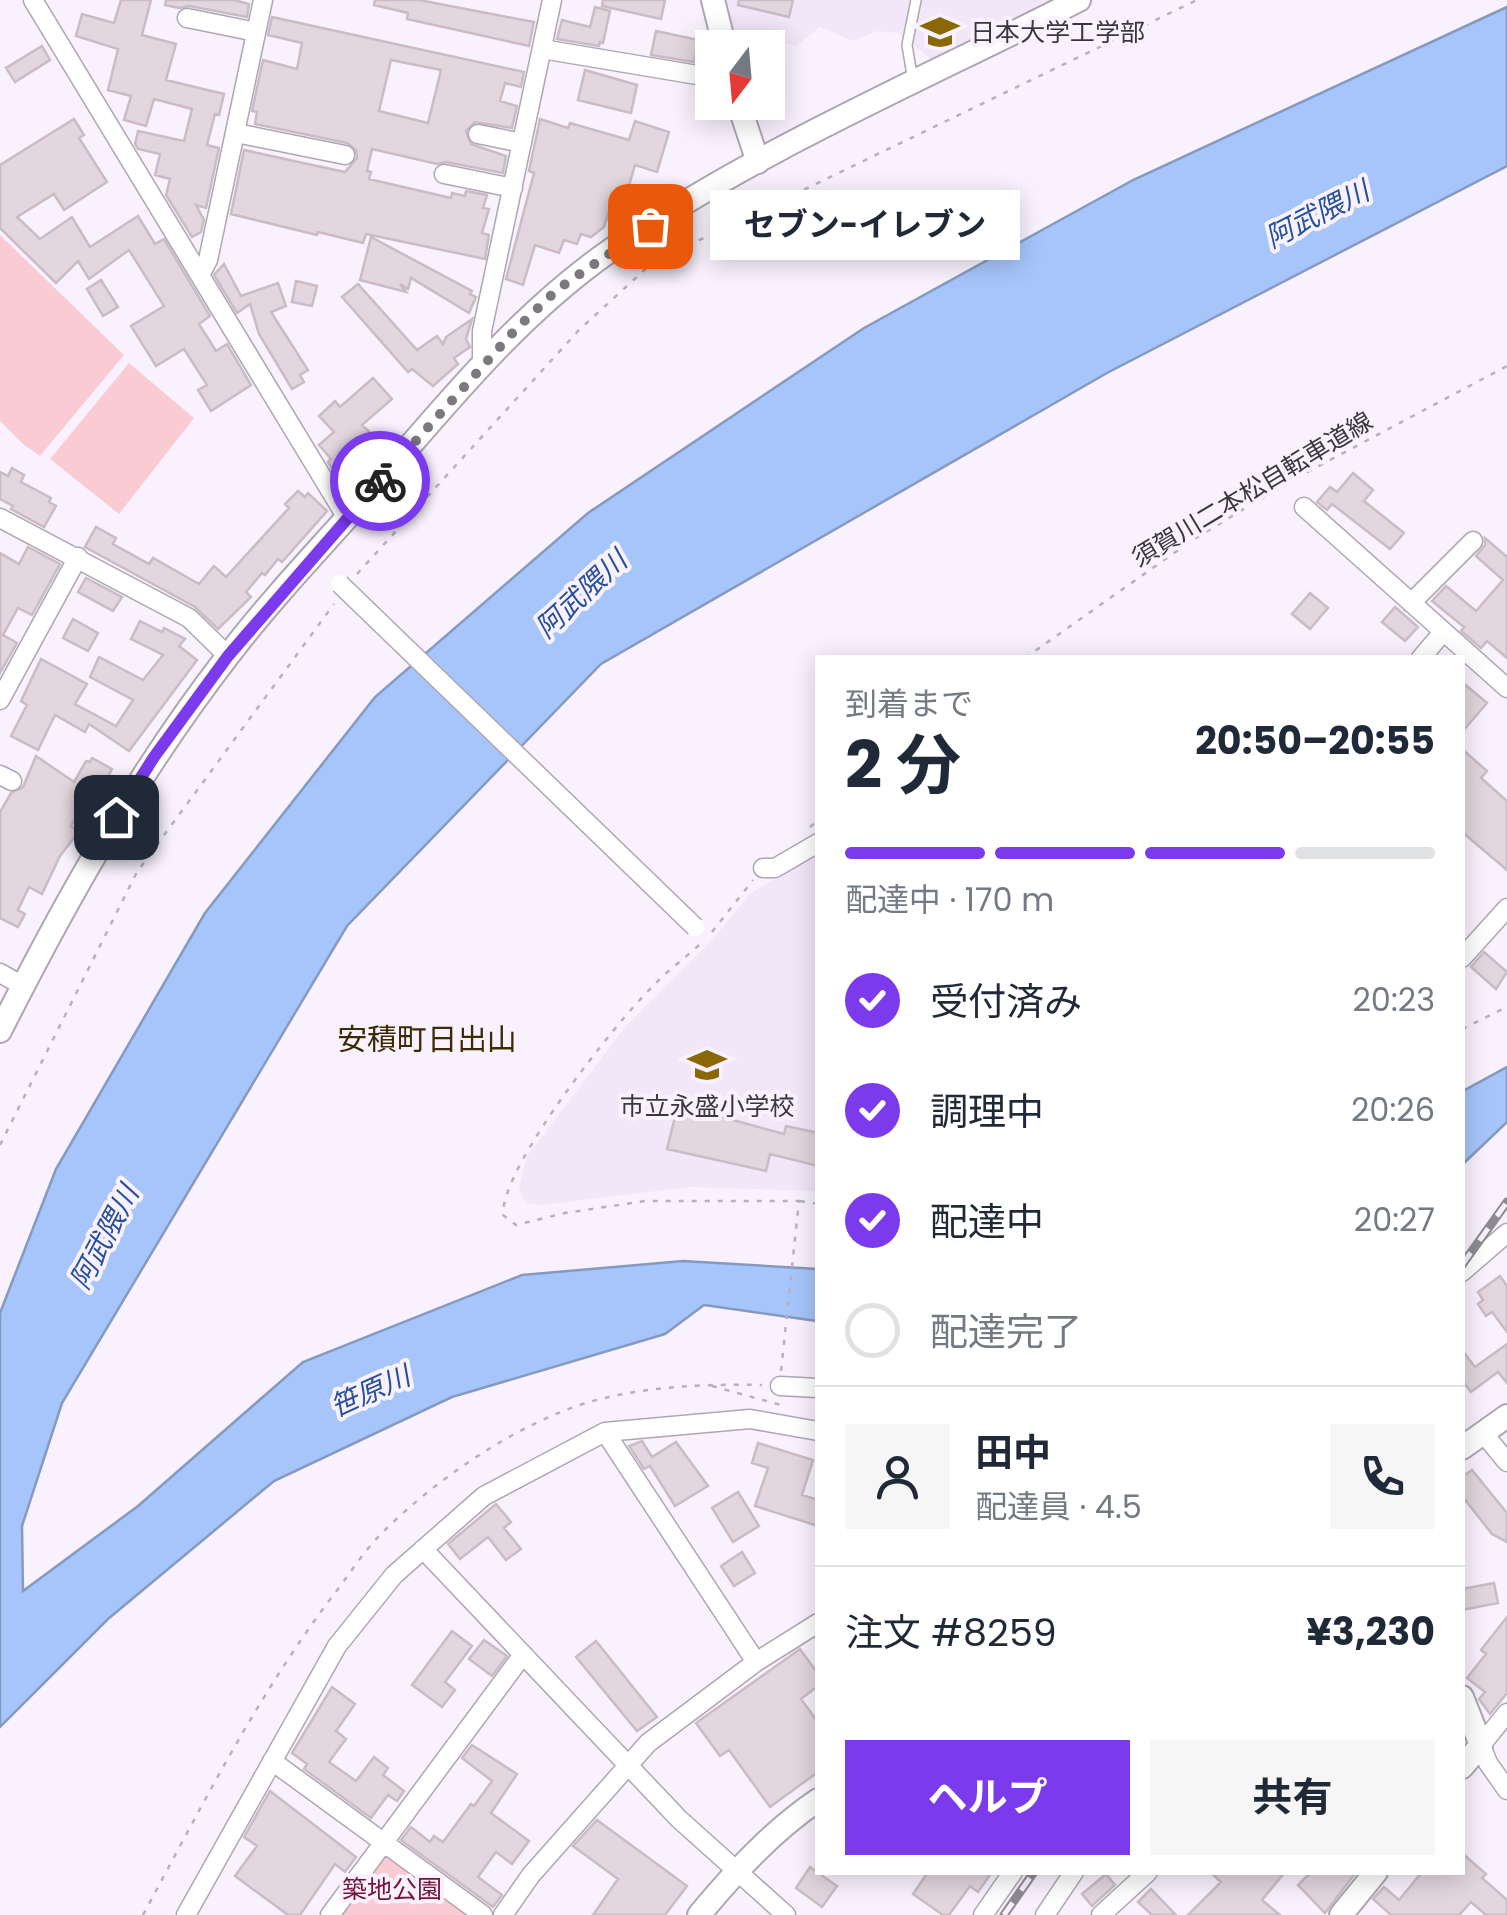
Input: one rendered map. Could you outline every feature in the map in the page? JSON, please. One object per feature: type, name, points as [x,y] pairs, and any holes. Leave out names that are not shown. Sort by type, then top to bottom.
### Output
[{"type":"street","points":[[33,0],[347,518]]},
{"type":"street","points":[[201,273],[208,260],[263,0]]},
{"type":"street","points":[[482,367],[482,331],[550,0]]},
{"type":"street","points":[[713,0],[720,30]]},
{"type":"street","points":[[0,1031],[97,848],[154,757],[228,656],[516,329],[613,248],[758,162],[1079,0]]},
{"type":"street","points":[[187,18],[256,32]]},
{"type":"street","points":[[542,49],[695,75]]},
{"type":"street","points":[[744,120],[758,162]]},
{"type":"street","points":[[236,133],[345,155]]},
{"type":"street","points":[[478,134],[522,143]]},
{"type":"street","points":[[444,174],[512,188]]},
{"type":"street","points":[[1304,507],[1507,688]]},
{"type":"street","points":[[0,518],[189,618],[228,656]]},
{"type":"street","points":[[1411,604],[1473,541]]},
{"type":"street","points":[[0,700],[78,557]]},
{"type":"street","points":[[344,587],[695,927]]},
{"type":"street","points":[[1424,655],[1444,632]]},
{"type":"street","points":[[762,868],[775,868],[811,837]]},
{"type":"street","points":[[1465,955],[1507,908]]},
{"type":"street","points":[[0,972],[23,986]]},
{"type":"street","points":[[1465,1269],[1507,1233]]},
{"type":"street","points":[[781,1381],[815,1387]]},
{"type":"street","points":[[1465,1446],[1507,1416]]},
{"type":"street","points":[[186,1915],[337,1646],[394,1575],[484,1496],[605,1432],[750,1419],[815,1430]]},
{"type":"street","points":[[605,1432],[756,1662]]},
{"type":"street","points":[[1483,1433],[1507,1462]]},
{"type":"street","points":[[423,1549],[679,1819],[786,1915]]},
{"type":"street","points":[[504,1915],[531,1875],[648,1743],[756,1662],[815,1625]]},
{"type":"street","points":[[330,1915],[522,1656]]},
{"type":"street","points":[[1465,1704],[1488,1763],[1507,1790]]},
{"type":"street","points":[[1465,1763],[1507,1713]]},
{"type":"street","points":[[272,1761],[483,1915]]},
{"type":"street","points":[[699,1915],[735,1872],[790,1819],[815,1802]]},
{"type":"street","points":[[983,1915],[1011,1875]]},
{"type":"street","points":[[1056,1911],[1073,1875]]},
{"type":"street","points":[[1101,1915],[1145,1875]]},
{"type":"street","points":[[1340,1915],[1373,1875]]},
{"type":"lane","points":[[913,81],[907,45],[916,0]]},
{"type":"path","points":[[0,1146],[137,872],[344,587],[579,330],[652,264],[1197,0]]},
{"type":"path","name":"須賀川二本松自転車道線","points":[[1029,655],[1191,540],[1318,466],[1507,366]]},
{"type":"path","points":[[762,868],[706,939],[651,987],[604,1044],[521,1163],[502,1202],[503,1214],[516,1225],[645,1201],[815,1204]]},
{"type":"path","points":[[1465,1028],[1507,1007]]},
{"type":"path","points":[[781,1381],[799,1201]]},
{"type":"path","points":[[706,1384],[780,1405]]},
{"type":"shaded area","name":"日本大学工学部","points":[[723,0],[1054,0],[935,62],[898,33],[877,31],[853,41],[820,27],[796,46],[785,44],[785,30],[729,30]]},
{"type":"shaded area","name":"市立永盛小学校","points":[[815,853],[815,1191],[689,1187],[542,1205],[528,1203],[519,1187],[527,1156],[626,1026],[713,939],[750,894]]},
{"type":"green space","points":[[799,213],[809,230],[775,243],[765,225]]},
{"type":"green space","points":[[0,235],[124,355],[40,456],[0,421]]},
{"type":"green space","points":[[129,363],[194,418],[119,514],[50,459]]},
{"type":"green space","name":"築地公園","points":[[387,1852],[475,1915],[341,1915]]},
{"type":"water","points":[[1507,7],[1507,166],[1107,373],[601,664],[347,926],[62,1403],[22,1526],[23,1591],[138,1506],[303,1362],[522,1275],[683,1261],[815,1269],[815,1321],[704,1305],[665,1334],[452,1397],[274,1481],[108,1619],[0,1727],[0,1313],[56,1169],[205,913],[375,697],[588,513],[864,328],[1133,180]]},
{"type":"water","points":[[1507,1067],[1507,1122],[1465,1162],[1465,1090]]},
{"type":"building","points":[[121,0],[151,0],[142,35],[176,44],[166,80],[224,94],[207,145],[219,148],[206,208],[196,205],[204,220],[201,232],[192,237],[166,195],[170,179],[155,175],[160,154],[138,149],[135,144],[138,131],[184,141],[192,109],[154,99],[146,126],[124,120],[131,96],[108,90],[118,49],[76,36],[82,14],[114,23]]},
{"type":"building","points":[[166,0],[234,0],[249,4],[247,17],[189,6],[179,8],[165,5]]},
{"type":"building","points":[[375,0],[419,0],[534,22],[529,46],[407,19],[408,13],[374,5]]},
{"type":"building","points":[[603,0],[665,0],[661,19],[602,6]]},
{"type":"building","points":[[739,0],[793,0],[789,17],[738,5]]},
{"type":"building","points":[[595,7],[610,11],[603,43],[599,46],[557,39],[562,20],[590,27]]},
{"type":"building","points":[[272,17],[524,72],[521,87],[505,83],[500,101],[517,106],[512,128],[475,122],[466,131],[471,144],[506,156],[503,173],[446,162],[437,164],[372,149],[367,171],[371,172],[369,179],[451,198],[452,193],[465,196],[466,191],[487,195],[483,208],[489,209],[482,233],[489,235],[485,259],[366,234],[363,243],[318,232],[317,235],[231,214],[244,150],[345,172],[357,158],[356,150],[347,143],[255,124],[257,112],[252,111],[263,60],[297,69],[302,43],[268,35]],"holes":[[[391,60],[441,70],[428,123],[379,111]]]},
{"type":"building","points":[[656,31],[695,39],[694,62],[651,55]]},
{"type":"building","points":[[42,46],[50,60],[15,82],[6,68]]},
{"type":"building","points":[[585,70],[637,85],[631,113],[578,100]]},
{"type":"building","points":[[74,119],[84,135],[79,138],[107,182],[64,210],[54,194],[17,217],[40,239],[72,217],[90,247],[138,216],[155,244],[164,239],[210,316],[199,324],[216,351],[227,344],[251,385],[211,411],[198,390],[207,385],[184,349],[156,366],[131,326],[164,306],[129,250],[89,279],[78,261],[56,283],[0,228],[0,165]]},
{"type":"building","points":[[540,119],[629,140],[635,121],[669,132],[657,172],[635,165],[625,199],[614,196],[604,227],[591,237],[581,234],[577,244],[564,240],[559,253],[535,245],[523,285],[506,279],[534,173],[529,171]]},
{"type":"building","points":[[371,237],[472,291],[470,294],[476,297],[469,313],[411,278],[408,289],[400,284],[406,292],[360,280]]},
{"type":"building","points":[[224,264],[241,296],[278,283],[286,306],[271,312],[308,370],[300,375],[304,382],[292,389],[259,334],[250,304],[237,313],[214,275]]},
{"type":"building","points":[[101,280],[118,307],[103,316],[87,289]]},
{"type":"building","points":[[296,281],[317,286],[312,306],[292,302]]},
{"type":"building","points":[[358,284],[417,350],[437,336],[443,344],[446,337],[472,319],[466,339],[470,347],[454,358],[458,364],[433,386],[412,369],[408,372],[342,297]]},
{"type":"building","points":[[373,378],[392,399],[362,425],[376,438],[350,467],[358,473],[348,486],[338,478],[328,462],[331,459],[319,445],[334,432],[319,416],[335,401],[340,407]]},
{"type":"building","points":[[12,468],[24,475],[21,482],[51,498],[49,502],[56,506],[44,527],[0,499],[0,472],[8,476]]},
{"type":"building","points":[[1353,473],[1373,490],[1364,501],[1404,533],[1390,549],[1332,504],[1327,510],[1317,502],[1330,487],[1337,492]]},
{"type":"building","points":[[298,491],[305,497],[308,493],[327,511],[282,562],[278,559],[265,575],[262,573],[246,592],[251,597],[218,629],[195,607],[85,547],[96,527],[116,538],[113,544],[149,564],[153,558],[199,584],[214,566],[226,577],[289,508],[285,504]]},
{"type":"building","points":[[1485,538],[1507,557],[1507,658],[1487,641],[1481,648],[1461,631],[1464,627],[1432,601],[1446,586],[1476,611],[1503,580],[1476,556],[1485,545]]},
{"type":"building","points":[[28,547],[60,564],[32,615],[18,608],[3,635],[17,643],[0,673],[0,553],[19,564]]},
{"type":"building","points":[[86,578],[122,597],[113,611],[78,592]]},
{"type":"building","points":[[1310,593],[1328,608],[1310,629],[1292,614]]},
{"type":"building","points":[[1395,607],[1418,627],[1405,641],[1382,622]]},
{"type":"building","points":[[73,619],[98,633],[88,651],[63,638]]},
{"type":"building","points":[[140,621],[185,639],[179,646],[197,660],[129,751],[89,724],[85,732],[55,715],[38,750],[11,736],[27,705],[21,701],[41,659],[87,684],[75,704],[116,726],[133,700],[90,677],[99,657],[143,680],[163,655],[131,639]]},
{"type":"building","points":[[1465,685],[1487,703],[1465,729]]},
{"type":"building","points":[[1465,752],[1487,771],[1481,778],[1507,801],[1507,870],[1465,835]]},
{"type":"building","points":[[36,756],[74,782],[92,758],[112,769],[103,786],[95,782],[71,826],[79,831],[60,856],[42,894],[29,887],[18,910],[25,914],[18,927],[0,918],[0,812],[11,793],[23,787]]},
{"type":"building","points":[[1484,952],[1507,972],[1496,989],[1471,967]]},
{"type":"building","points":[[678,1105],[784,1134],[786,1126],[815,1132],[815,1165],[770,1154],[766,1171],[667,1149]]},
{"type":"building","points":[[1500,1276],[1507,1286],[1507,1332],[1492,1312],[1486,1316],[1478,1304],[1483,1300],[1478,1292]]},
{"type":"building","points":[[1507,1344],[1507,1383],[1498,1372],[1471,1392],[1465,1384],[1465,1354],[1475,1367]]},
{"type":"building","points":[[642,1441],[652,1457],[676,1442],[708,1486],[675,1506],[650,1466],[644,1469],[629,1446]]},
{"type":"building","points":[[758,1443],[813,1460],[802,1495],[815,1499],[815,1525],[755,1506],[768,1468],[752,1463]]},
{"type":"building","points":[[1472,1470],[1507,1513],[1507,1542],[1492,1534],[1465,1500],[1465,1475]]},
{"type":"building","points":[[738,1492],[759,1526],[733,1542],[712,1508]]},
{"type":"building","points":[[496,1504],[511,1522],[504,1528],[521,1549],[506,1560],[488,1537],[460,1559],[448,1544]]},
{"type":"building","points":[[742,1552],[755,1573],[734,1586],[721,1566]]},
{"type":"building","points":[[1494,1583],[1498,1603],[1465,1609],[1465,1588]]},
{"type":"building","points":[[1507,1617],[1507,1693],[1490,1714],[1479,1699],[1485,1692],[1467,1678],[1486,1654],[1481,1650]]},
{"type":"building","points":[[452,1631],[472,1646],[445,1682],[455,1690],[442,1707],[412,1685]]},
{"type":"building","points":[[484,1640],[507,1656],[492,1676],[469,1659]]},
{"type":"building","points":[[596,1641],[657,1717],[637,1731],[576,1657]]},
{"type":"building","points":[[800,1649],[815,1670],[815,1688],[801,1699],[815,1718],[815,1774],[770,1807],[729,1750],[720,1756],[696,1723]]},
{"type":"building","points":[[332,1687],[355,1704],[336,1731],[346,1739],[329,1762],[356,1781],[374,1757],[388,1768],[383,1775],[404,1791],[397,1801],[388,1795],[371,1818],[304,1769],[307,1764],[292,1753]]},
{"type":"building","points":[[472,1745],[517,1774],[491,1813],[529,1841],[512,1864],[496,1852],[478,1877],[502,1895],[493,1907],[401,1840],[411,1827],[430,1842],[434,1836],[443,1842],[471,1804],[474,1806],[492,1781],[462,1758]]},
{"type":"building","points":[[270,1791],[356,1857],[345,1872],[335,1864],[300,1915],[288,1915],[235,1876],[257,1846],[244,1837]]},
{"type":"building","points":[[597,1820],[687,1886],[665,1915],[593,1915],[618,1879],[573,1846]]},
{"type":"building","points":[[1465,1856],[1486,1874],[1482,1878],[1507,1900],[1507,1915],[1486,1915],[1471,1902],[1459,1915],[1391,1915],[1373,1899],[1384,1887],[1399,1900],[1420,1875],[1465,1875]]},
{"type":"building","points":[[810,1867],[815,1875],[837,1886],[822,1907],[796,1888]]},
{"type":"building","points":[[926,1875],[990,1875],[978,1892],[970,1886],[949,1915],[943,1915],[913,1894]]},
{"type":"building","points":[[1105,1875],[1115,1885],[1092,1906],[1082,1894]]},
{"type":"building","points":[[1213,1875],[1283,1875],[1262,1900],[1280,1915],[1188,1915],[1221,1882]]},
{"type":"building","points":[[1308,1875],[1354,1875],[1325,1913],[1298,1885]]},
{"type":"building","points":[[1151,1889],[1176,1915],[1152,1915],[1138,1902]]},
{"type":"railway","points":[[1465,1261],[1507,1202]]},
{"type":"railway","points":[[1004,1915],[1032,1875]]},
{"type":"way so far","points":[[380,481],[516,329],[558,289],[650,226]]},
{"type":"place","name":"日本大学工学部","points":[[940,32]]},
{"type":"place","name":"セブン-イレブン","points":[[650,226]]},
{"type":"place","name":"市立永盛小学校","points":[[707,1065]]},
{"type":"district","name":"安積町日出山","points":[[427,1040]]},
{"type":"route","points":[[116,817],[154,757],[228,656],[380,481]]},
{"type":"water label","name":"阿武隈川","points":[[1317,214]]},
{"type":"water label","name":"阿武隈川","points":[[581,594]]},
{"type":"water label","name":"阿武隈川","points":[[104,1237]]},
{"type":"water label","name":"笹原川","points":[[370,1391]]}]
